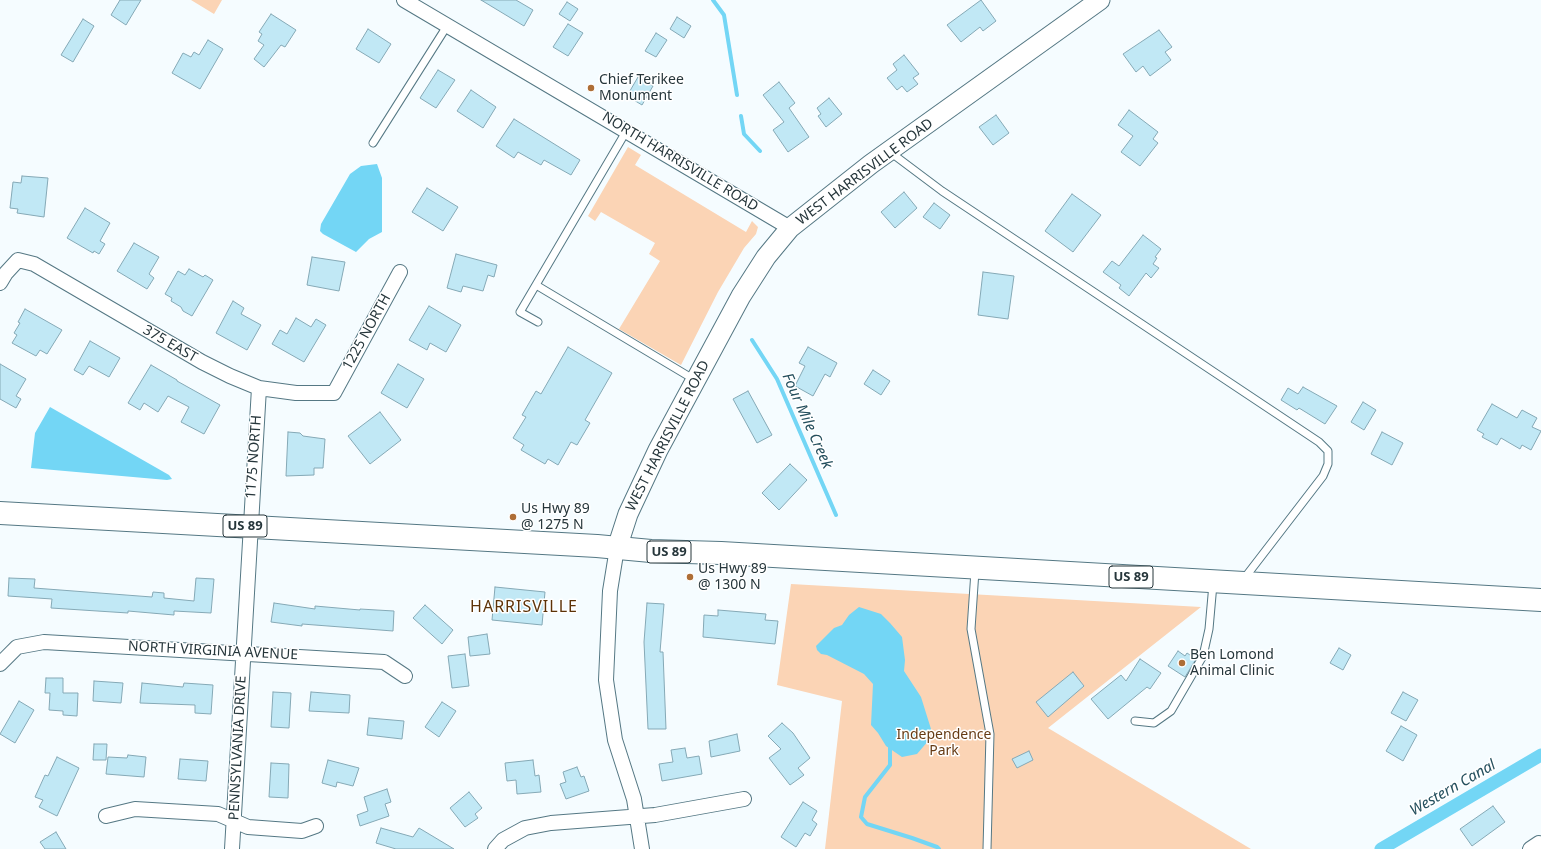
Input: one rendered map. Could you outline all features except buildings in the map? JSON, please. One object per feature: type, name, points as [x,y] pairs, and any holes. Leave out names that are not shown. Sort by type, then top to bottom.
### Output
[{"type":"main road","name":"WEST HARRISVILLE ROAD","points":[[616,548],[628,514],[658,450],[741,296],[766,257],[790,228],[889,151],[1100,0]]},
{"type":"main road","name":"US 89","points":[[0,512],[1541,600]]},
{"type":"street","name":"NORTH HARRISVILLE ROAD","points":[[404,0],[627,130],[790,228]]},
{"type":"street","name":"375 EAST","points":[[0,283],[6,272],[18,260],[34,264],[202,362],[230,376],[259,388],[296,393],[334,393]]},
{"type":"street","name":"1225 NORTH","points":[[334,393],[400,272]]},
{"type":"street","name":"1175 NORTH","points":[[250,527],[259,388]]},
{"type":"street","name":"PENNSYLVANIA DRIVE","points":[[232,849],[250,527]]},
{"type":"street","points":[[616,548],[610,591],[606,680],[615,740],[634,800],[642,849]]},
{"type":"street","name":"NORTH VIRGINIA AVENUE","points":[[0,664],[17,647],[44,642],[243,652],[384,662],[405,676]]},
{"type":"street","points":[[495,849],[503,840],[525,828],[551,823],[637,817],[744,799]]},
{"type":"street","points":[[106,816],[135,809],[218,814],[248,828],[302,832],[316,826]]},
{"type":"lane","points":[[373,144],[448,26]]},
{"type":"lane","points":[[538,322],[520,312],[627,130]]},
{"type":"lane","points":[[889,151],[942,191],[1319,442],[1328,451],[1328,464],[1323,476],[1241,583]]},
{"type":"lane","points":[[536,285],[696,380]]},
{"type":"lane","points":[[975,568],[971,628],[990,734],[987,849]]},
{"type":"lane","points":[[1135,721],[1154,724],[1171,711],[1203,656],[1209,629],[1213,581]]},
{"type":"green space","points":[[191,0],[222,0],[214,14]]},
{"type":"green space","points":[[628,147],[641,155],[635,165],[746,232],[752,221],[758,227],[756,234],[744,248],[718,292],[681,365],[619,329],[660,261],[649,254],[655,243],[601,212],[595,221],[588,216]]},
{"type":"green space","name":"Independence Park","points":[[791,584],[1201,607],[1048,728],[1251,849],[825,849],[842,701],[777,685]]},
{"type":"water","points":[[377,164],[382,178],[382,232],[369,239],[356,252],[323,234],[320,231],[321,224],[350,174],[361,166]]},
{"type":"water","points":[[50,407],[169,475],[172,479],[167,480],[31,468],[35,433]]},
{"type":"water","points":[[859,607],[881,614],[902,637],[905,660],[904,671],[921,697],[931,729],[929,740],[917,754],[902,757],[886,746],[871,725],[873,684],[864,674],[827,655],[821,654],[817,650],[816,646],[834,628],[842,625],[849,615]]},
{"type":"waterway","name":"Four Mile Creek","points":[[713,0],[724,15],[737,95]]},
{"type":"waterway","name":"Four Mile Creek","points":[[741,116],[744,134],[760,151]]},
{"type":"waterway","name":"Four Mile Creek","points":[[752,340],[777,379],[836,515]]},
{"type":"waterway","name":"Four Mile Creek","points":[[890,745],[890,765],[865,797],[861,817],[867,824],[912,838],[939,849]]},
{"type":"waterway","name":"Western Canal","points":[[1381,849],[1541,755]]},
{"type":"place","name":"Chief Terikee Monument","points":[[591,88]]},
{"type":"place","name":"Us Hwy 89 @ 1275 N","points":[[513,517]]},
{"type":"place","name":"Us Hwy 89 @ 1300 N","points":[[690,577]]},
{"type":"place","name":"Ben Lomond Animal Clinic","points":[[1182,663]]},
{"type":"district","name":"HARRISVILLE","points":[[524,607]]}]
